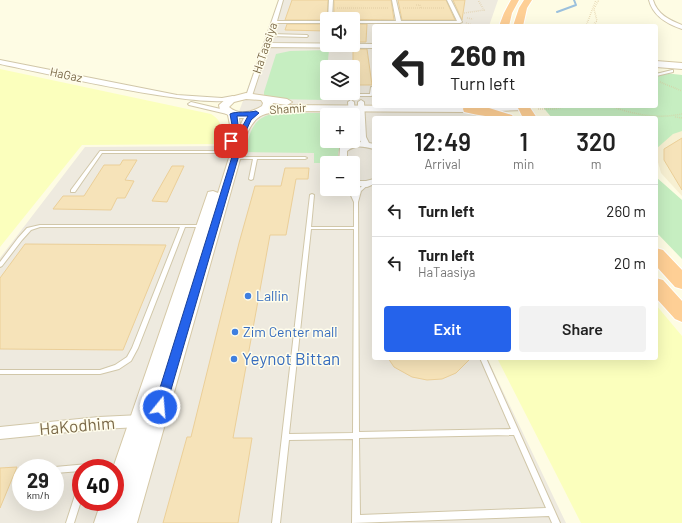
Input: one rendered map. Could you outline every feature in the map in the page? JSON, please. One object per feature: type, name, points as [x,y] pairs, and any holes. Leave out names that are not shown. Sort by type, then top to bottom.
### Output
[{"type":"highway","points":[[505,24],[508,13],[515,0]]},
{"type":"highway","points":[[519,24],[523,8],[528,0]]},
{"type":"highway","points":[[469,109],[490,112],[515,111]]},
{"type":"highway","points":[[658,256],[682,282]]},
{"type":"highway","points":[[658,287],[682,314]]},
{"type":"street","name":"HaTaasiya","points":[[249,96],[282,0]]},
{"type":"street","points":[[331,0],[331,12]]},
{"type":"street","points":[[394,0],[399,22]]},
{"type":"street","points":[[360,22],[460,22],[449,0]]},
{"type":"street","points":[[651,0],[652,7],[661,16],[682,28]]},
{"type":"street","points":[[274,22],[320,22]]},
{"type":"street","points":[[266,45],[320,45]]},
{"type":"street","points":[[360,46],[372,46]]},
{"type":"street","name":"HaGaz","points":[[0,62],[178,97],[222,100],[231,108]]},
{"type":"street","points":[[658,64],[682,66]]},
{"type":"street","points":[[658,70],[682,72]]},
{"type":"street","name":"HaGaz","points":[[133,89],[173,100],[231,108]]},
{"type":"street","name":"Shamir","points":[[231,108],[249,96],[296,102],[372,106]]},
{"type":"street","points":[[124,523],[147,422],[209,226],[233,154],[243,131],[249,119],[267,107],[268,103],[265,99]]},
{"type":"street","name":"Shamir","points":[[231,108],[246,115],[284,108],[356,105],[372,102]]},
{"type":"street","points":[[356,105],[362,137],[370,146]]},
{"type":"street","points":[[231,108],[235,125],[233,154]]},
{"type":"street","name":"Shamir","points":[[441,108],[469,109]]},
{"type":"street","points":[[360,144],[370,146]]},
{"type":"street","points":[[360,183],[371,183]]},
{"type":"street","points":[[124,474],[147,422]]},
{"type":"street","name":"HaKodhim","points":[[0,432],[99,423],[147,422]]},
{"type":"street","points":[[106,523],[109,511]]},
{"type":"lane","points":[[270,35],[307,36]]},
{"type":"lane","points":[[658,74],[672,71]]},
{"type":"lane","points":[[345,100],[356,105],[371,95],[372,88]]},
{"type":"lane","points":[[73,191],[101,152],[233,154],[254,158],[305,158]]},
{"type":"lane","points":[[251,179],[254,158]]},
{"type":"lane","points":[[371,183],[359,191],[356,202],[356,521],[551,512]]},
{"type":"lane","points":[[276,523],[312,195]]},
{"type":"lane","points":[[353,196],[356,202]]},
{"type":"lane","points":[[0,265],[29,229],[40,226],[209,226]]},
{"type":"lane","points":[[0,372],[100,372],[117,367],[129,358],[135,348],[183,226]]},
{"type":"lane","points":[[308,228],[356,228]]},
{"type":"lane","points":[[484,360],[556,523]]},
{"type":"lane","points":[[285,437],[516,432]]},
{"type":"lane","points":[[70,523],[74,511]]},
{"type":"path","points":[[456,13],[484,10],[478,0]]},
{"type":"path","points":[[587,24],[594,9],[596,0]]},
{"type":"path","points":[[594,24],[597,21],[594,9],[598,1],[596,0]]},
{"type":"path","points":[[416,5],[420,5],[421,8]]},
{"type":"path","points":[[331,8],[453,8]]},
{"type":"path","points":[[658,82],[682,91]]},
{"type":"path","points":[[515,111],[559,108]]},
{"type":"path","points":[[617,108],[633,113],[653,116]]},
{"type":"path","points":[[658,116],[682,114]]},
{"type":"path","points":[[670,116],[682,118]]},
{"type":"shaded area","points":[[281,0],[498,0],[490,24],[372,24],[372,108],[471,108],[476,116],[372,116],[372,360],[488,360],[566,523],[0,523],[0,258],[85,147],[226,146]]},
{"type":"shaded area","points":[[320,50],[320,52],[329,52],[328,60],[320,60],[320,100],[276,99],[264,96],[276,54],[290,51]]},
{"type":"shaded area","points":[[658,72],[682,75],[682,131],[673,134],[658,147],[658,116],[550,116],[544,108],[658,108]]},
{"type":"shaded area","points":[[276,113],[320,113],[320,148],[340,148],[338,156],[320,156],[320,163],[314,163],[314,153],[245,152],[253,126],[268,115]]},
{"type":"shaded area","points":[[682,121],[682,196],[661,173],[658,162],[658,139]]},
{"type":"shaded area","points":[[658,179],[682,200],[682,259],[658,234]]},
{"type":"sand","points":[[0,69],[211,114],[218,120],[221,127],[218,144],[82,145],[0,247]]},
{"type":"sand","points":[[658,307],[682,336],[682,523],[581,523],[498,360],[658,360]]},
{"type":"building","points":[[292,0],[328,0],[327,12],[320,12],[320,20],[285,20]]},
{"type":"building","points":[[334,0],[391,0],[394,20],[360,19],[360,12],[334,12]]},
{"type":"building","points":[[398,0],[446,0],[455,20],[402,20]]},
{"type":"building","points":[[453,0],[465,0],[462,20]]},
{"type":"building","points":[[287,24],[320,24],[320,31],[285,30]]},
{"type":"building","points":[[360,24],[367,24],[366,42],[360,42]]},
{"type":"building","points":[[360,49],[367,49],[372,85],[360,85],[360,60],[353,60],[353,52],[360,52]]},
{"type":"building","points":[[682,138],[682,190],[664,160],[664,149]]},
{"type":"building","points":[[123,160],[137,160],[125,180],[134,181],[125,198],[117,198],[111,210],[53,209],[63,196],[84,196],[104,165],[120,165]]},
{"type":"building","points":[[172,166],[184,166],[167,202],[152,201]]},
{"type":"building","points":[[285,168],[309,168],[308,179],[296,179],[286,235],[270,235],[233,438],[252,438],[238,523],[163,523],[187,437],[191,437],[239,243],[255,186],[281,186]]},
{"type":"building","points":[[25,244],[166,245],[123,350],[0,349],[0,278]]},
{"type":"building","points":[[389,360],[469,360],[456,373],[442,379],[427,380],[412,377],[394,367]]},
{"type":"building","points":[[12,467],[12,479],[0,508],[0,468]]},
{"type":"waterway","points":[[557,12],[576,5],[574,0]]},
{"type":"place","name":"Lallin","points":[[248,296]]},
{"type":"place","name":"Zim Center mall","points":[[235,332]]},
{"type":"place","name":"Yeynot Bittan","points":[[234,359]]},
{"type":"route","points":[[160,407],[243,131],[249,119],[256,113],[246,115],[233,114],[235,125],[231,141]]}]
